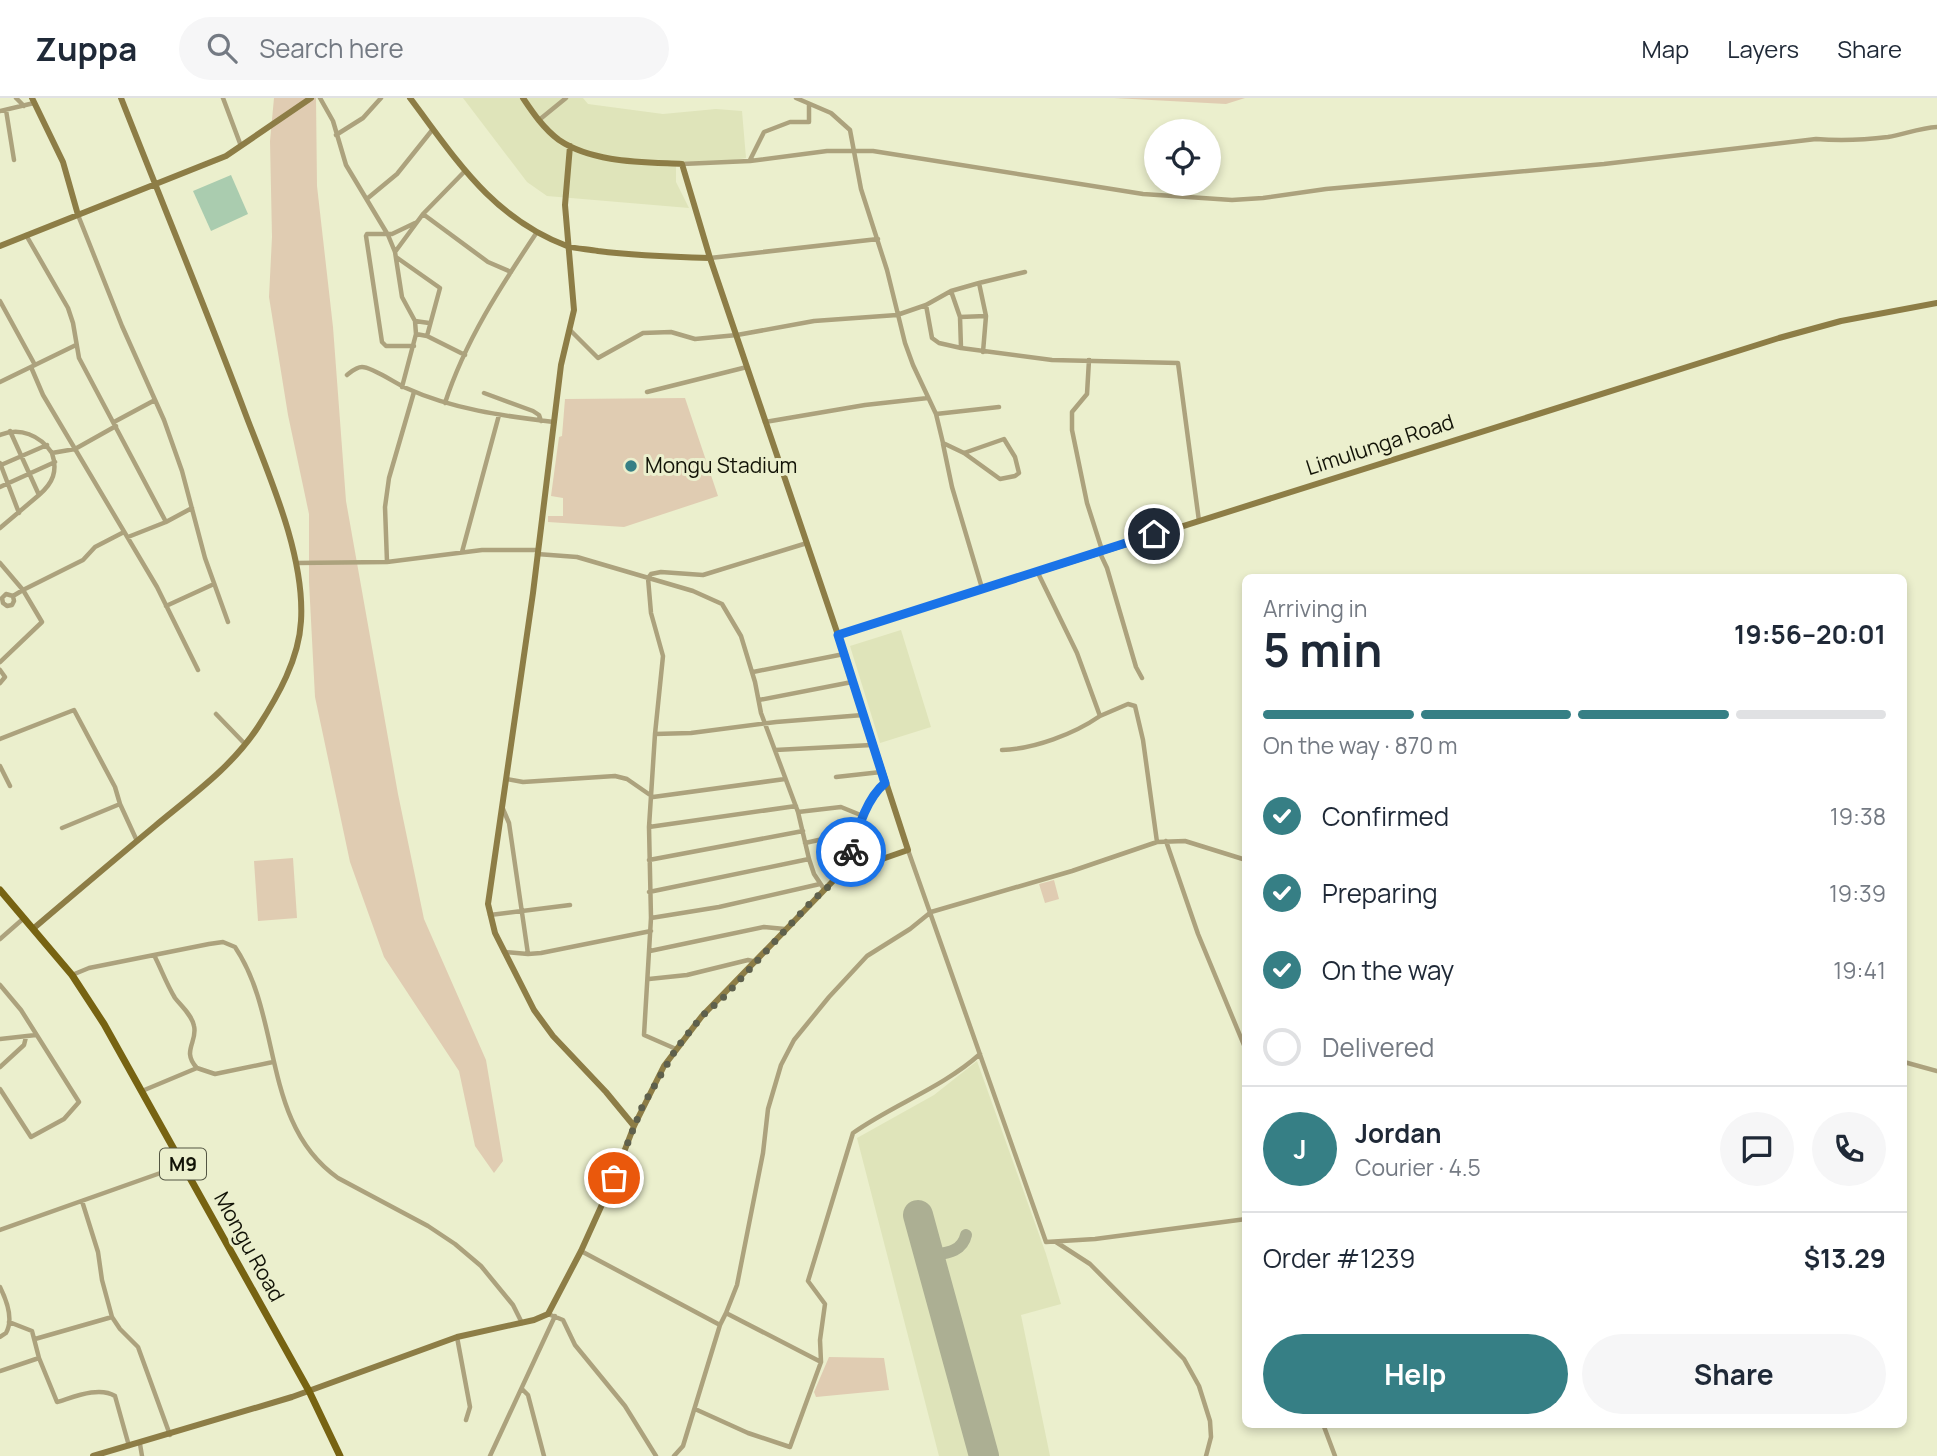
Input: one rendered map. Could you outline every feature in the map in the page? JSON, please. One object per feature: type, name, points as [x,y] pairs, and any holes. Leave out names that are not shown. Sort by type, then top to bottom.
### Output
[{"type":"main road","points":[[34,928],[195,793],[245,744],[257,729],[289,672],[298,645],[301,622],[301,593],[281,508],[212,325],[121,98]]},
{"type":"main road","points":[[0,246],[198,168],[241,146],[311,98]]},
{"type":"main road","points":[[410,98],[464,172],[493,201],[537,231],[569,247],[645,256],[710,258]]},
{"type":"main road","points":[[93,1456],[309,1391],[457,1338],[552,1315],[614,1178],[634,1126],[664,1066],[676,1049],[702,1016],[757,962],[822,886],[844,873],[908,849],[710,258],[682,164],[614,158],[570,146],[552,134],[523,98]]},
{"type":"main road","points":[[33,100],[63,162],[78,215]]},
{"type":"main road","points":[[570,146],[565,205],[574,310],[561,365],[507,779],[489,891],[495,933],[534,1010],[544,1025],[634,1126]]},
{"type":"main road","name":"Limulunga Road","points":[[838,635],[1779,338],[1840,321],[1937,303]]},
{"type":"main road","name":"Mongu Road","points":[[0,890],[72,975],[104,1024],[309,1391],[340,1456]]},
{"type":"street","points":[[16,98],[24,106]]},
{"type":"street","points":[[223,98],[241,146]]},
{"type":"street","points":[[320,98],[330,115],[346,164],[388,235],[395,255],[401,298],[415,321],[414,346],[402,387]]},
{"type":"street","points":[[336,135],[363,118],[381,98]]},
{"type":"street","points":[[539,120],[566,98]]},
{"type":"street","points":[[796,98],[836,116],[850,130],[861,189],[878,239],[913,365],[936,414],[951,488],[982,588]]},
{"type":"street","points":[[14,160],[3,111],[24,106],[33,100]]},
{"type":"street","points":[[750,160],[764,132],[790,122],[809,122],[809,104]]},
{"type":"street","points":[[682,164],[750,160],[802,153],[873,150],[1143,194],[1232,200],[1604,164],[1816,139],[1843,141],[1937,127]]},
{"type":"street","points":[[368,198],[397,174],[433,129]]},
{"type":"street","points":[[395,255],[415,223],[464,172]]},
{"type":"street","points":[[423,214],[488,262],[511,272]]},
{"type":"street","points":[[78,215],[182,471],[197,533],[228,622]]},
{"type":"street","points":[[414,346],[386,346],[380,337],[366,235],[388,235],[415,223]]},
{"type":"street","points":[[445,403],[453,378],[481,320],[537,231]]},
{"type":"street","points":[[26,235],[68,308],[74,323],[79,358],[166,522]]},
{"type":"street","points":[[710,258],[878,239]]},
{"type":"street","points":[[395,255],[440,288],[427,336]]},
{"type":"street","points":[[570,330],[598,358],[643,332],[671,332],[689,339],[737,335],[814,321],[898,315],[926,305],[951,291],[1025,272]]},
{"type":"street","points":[[979,284],[986,316],[983,352]]},
{"type":"street","points":[[951,291],[960,317],[961,348]]},
{"type":"street","points":[[0,301],[33,366],[43,395],[126,535],[198,670]]},
{"type":"street","points":[[926,305],[932,338],[961,348],[1042,359],[1178,363],[1199,522]]},
{"type":"street","points":[[960,317],[986,316]]},
{"type":"street","points":[[415,321],[429,323]]},
{"type":"street","points":[[416,334],[427,336],[465,355]]},
{"type":"street","points":[[0,382],[76,345]]},
{"type":"street","points":[[1089,360],[1087,394],[1072,412],[1072,430],[1087,503],[1136,667],[1142,678]]},
{"type":"street","points":[[347,374],[361,367],[402,387],[445,403],[499,415],[554,422]]},
{"type":"street","points":[[647,392],[747,367]]},
{"type":"street","points":[[387,562],[385,507],[389,478],[414,392]]},
{"type":"street","points":[[484,393],[533,411],[539,415],[541,421]]},
{"type":"street","points":[[765,422],[865,405],[929,398]]},
{"type":"street","points":[[52,453],[75,449],[155,400]]},
{"type":"street","points":[[936,414],[999,407]]},
{"type":"street","points":[[462,552],[499,415]]},
{"type":"street","points":[[10,431],[39,495]]},
{"type":"street","points":[[0,434],[21,431],[47,445],[55,462],[53,479],[39,495],[0,528]]},
{"type":"street","points":[[943,443],[964,453],[1000,479],[1015,476],[1019,472],[1004,439],[964,453]]},
{"type":"street","points":[[19,513],[0,464],[47,445]]},
{"type":"street","points":[[0,487],[55,462]]},
{"type":"street","points":[[13,596],[13,603],[7,606],[2,600],[2,595],[13,596],[88,558],[95,547],[166,522],[192,508]]},
{"type":"street","points":[[676,1049],[645,1035],[651,931],[649,827],[663,656],[651,613],[648,578],[651,574],[662,572],[703,575],[807,543]]},
{"type":"street","points":[[295,563],[387,562],[508,549],[577,557],[693,591],[722,604],[737,625],[753,673],[765,723],[797,809],[809,859],[822,886],[651,918]]},
{"type":"street","points":[[0,563],[23,590],[43,622],[0,662]]},
{"type":"street","points":[[1037,571],[1077,653],[1100,716]]},
{"type":"street","points":[[166,606],[214,584]]},
{"type":"street","points":[[753,673],[844,654]]},
{"type":"street","points":[[0,670],[5,677],[0,683]]},
{"type":"street","points":[[759,700],[852,682]]},
{"type":"street","points":[[1002,750],[1016,750],[1083,726],[1128,704],[1135,706],[1142,733],[1157,842]]},
{"type":"street","points":[[0,739],[74,710],[115,787],[137,841]]},
{"type":"street","points":[[216,714],[245,744]]},
{"type":"street","points":[[655,734],[691,733],[765,723],[863,715]]},
{"type":"street","points":[[775,750],[872,746]]},
{"type":"street","points":[[0,766],[10,786]]},
{"type":"street","points":[[836,777],[881,772]]},
{"type":"street","points":[[507,779],[523,782],[615,776],[627,779],[653,797],[785,779]]},
{"type":"street","points":[[844,873],[863,816],[879,788],[885,783]]},
{"type":"street","points":[[62,828],[120,804]]},
{"type":"street","points":[[649,827],[797,809],[841,807],[863,816]]},
{"type":"street","points":[[503,808],[509,823],[528,954]]},
{"type":"street","points":[[649,860],[803,831]]},
{"type":"street","points":[[805,843],[856,835]]},
{"type":"street","points":[[1166,841],[1201,943],[1242,1040]]},
{"type":"street","points":[[674,1456],[683,1446],[720,1325],[737,1285],[763,1153],[768,1110],[781,1065],[791,1044],[867,956],[910,929],[931,912],[1072,871],[1157,842],[1185,841],[1242,859]]},
{"type":"street","points":[[908,849],[1046,1242],[1095,1239],[1242,1220]]},
{"type":"street","points":[[649,892],[809,859]]},
{"type":"street","points":[[491,915],[570,905]]},
{"type":"street","points":[[0,939],[25,918]]},
{"type":"street","points":[[650,951],[764,927],[785,929]]},
{"type":"street","points":[[503,951],[528,954],[651,931]]},
{"type":"street","points":[[72,975],[89,968],[223,942],[235,947],[247,967],[261,1004],[273,1062],[285,1102],[300,1137],[328,1171],[455,1244],[481,1266],[491,1281],[502,1290],[522,1323]]},
{"type":"street","points":[[155,957],[169,988],[193,1022],[195,1031],[189,1050],[192,1063],[197,1068],[215,1074],[273,1062]]},
{"type":"street","points":[[649,978],[687,975],[748,960],[757,962]]},
{"type":"street","points":[[0,985],[21,1010],[78,1098],[78,1106],[64,1119],[31,1137],[0,1088]]},
{"type":"street","points":[[0,1039],[36,1035]]},
{"type":"street","points":[[0,1067],[24,1045],[26,1037]]},
{"type":"street","points":[[695,1409],[748,1433],[790,1447],[821,1362],[820,1340],[825,1304],[808,1282],[853,1133],[870,1120],[942,1083],[980,1054]]},
{"type":"street","points":[[1907,1063],[1937,1071]]},
{"type":"street","points":[[142,1091],[197,1068]]},
{"type":"street","points":[[0,1230],[183,1165]]},
{"type":"street","points":[[82,1201],[98,1252],[112,1317],[138,1347],[170,1435]]},
{"type":"street","points":[[1056,1242],[1090,1264],[1184,1359],[1199,1385],[1210,1421],[1211,1437],[1206,1456]]},
{"type":"street","points":[[581,1251],[720,1325]]},
{"type":"street","points":[[0,1287],[6,1300],[9,1322],[6,1333],[0,1337]]},
{"type":"street","points":[[726,1313],[821,1362]]},
{"type":"street","points":[[490,1456],[522,1389],[552,1315],[563,1320],[575,1345],[625,1406],[656,1456]]},
{"type":"street","points":[[35,1339],[112,1317]]},
{"type":"street","points":[[9,1322],[30,1329],[57,1402],[96,1392],[107,1391],[115,1396],[129,1446]]},
{"type":"street","points":[[457,1338],[470,1407],[466,1420]]},
{"type":"street","points":[[0,1371],[39,1358]]},
{"type":"street","points":[[522,1389],[528,1395],[544,1456]]},
{"type":"street","points":[[1324,1428],[1335,1456]]},
{"type":"street","points":[[140,1444],[142,1456]]},
{"type":"shaded area","points":[[274,98],[316,98],[317,186],[333,327],[346,501],[398,794],[424,919],[486,1060],[503,1161],[494,1173],[475,1146],[459,1071],[384,957],[350,862],[315,697],[309,582],[309,514],[288,415],[269,297],[272,237],[270,141]]},
{"type":"shaded area","points":[[463,98],[583,98],[588,104],[663,114],[716,109],[742,111],[746,158],[712,164],[676,163],[676,182],[689,208],[547,196],[527,182]]},
{"type":"shaded area","points":[[1114,98],[1245,98],[1226,104]]},
{"type":"shaded area","points":[[231,175],[248,214],[211,231],[193,191]]},
{"type":"shaded area","name":"Mongu Stadium","points":[[685,398],[718,496],[624,527],[548,522],[548,516],[563,516],[563,498],[551,496],[559,437],[562,436],[565,399]]},
{"type":"shaded area","points":[[901,630],[931,727],[880,743],[850,646]]},
{"type":"shaded area","points":[[293,858],[297,918],[258,921],[254,861]]},
{"type":"shaded area","points":[[1054,880],[1059,899],[1045,903],[1039,884]]},
{"type":"shaded area","points":[[977,1061],[1046,1254],[1061,1304],[1021,1315],[1050,1456],[939,1456],[857,1138],[934,1095]]},
{"type":"shaded area","points":[[829,1357],[884,1358],[889,1390],[816,1397],[814,1392]]},
{"type":"taxiway","points":[[929,1256],[956,1249],[966,1235]]},
{"type":"runway","points":[[918,1215],[984,1456]]},
{"type":"way so far","points":[[614,1178],[642,1107],[676,1049],[702,1016],[726,995],[785,929],[844,873],[851,852]]},
{"type":"place","name":"Mongu Stadium","points":[[631,466]]},
{"type":"route","points":[[851,852],[863,816],[879,788],[885,783],[838,635],[1154,534]]}]
